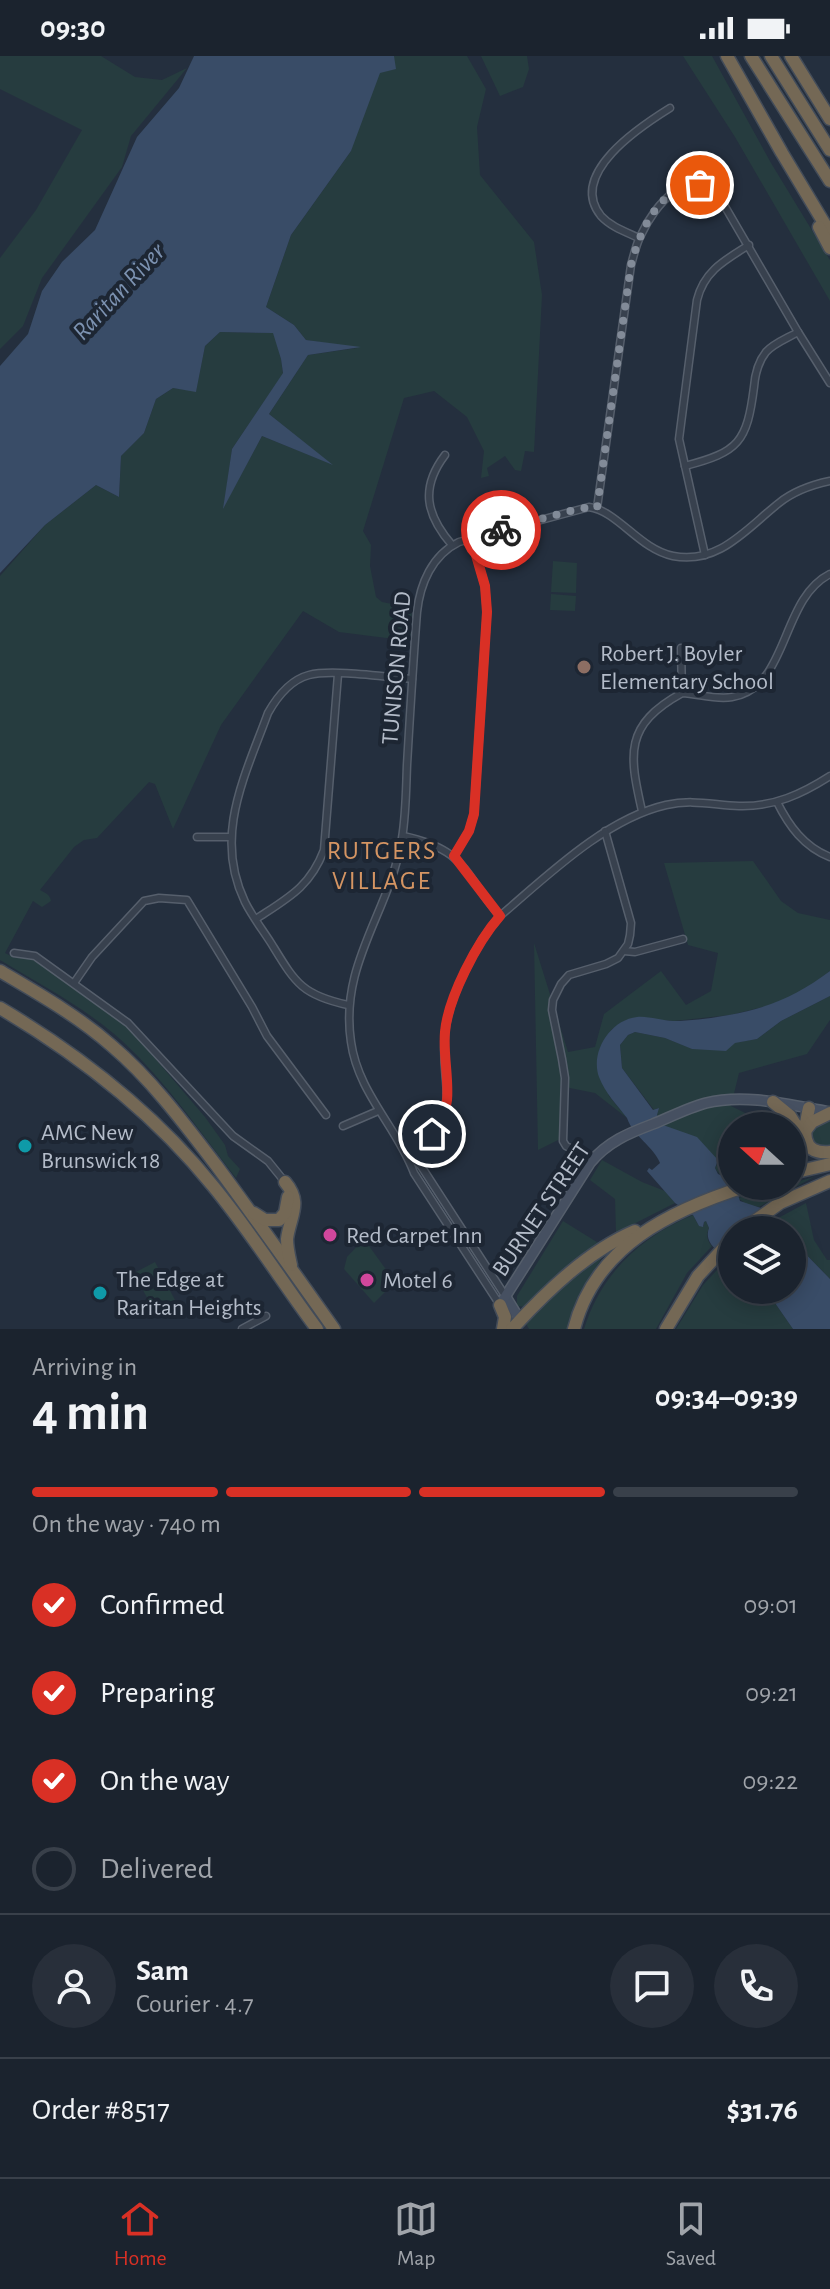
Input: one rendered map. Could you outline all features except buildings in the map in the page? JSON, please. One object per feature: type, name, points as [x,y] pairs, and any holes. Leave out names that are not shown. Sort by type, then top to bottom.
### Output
[{"type":"highway","points":[[727,56],[830,233]]},
{"type":"highway","points":[[751,56],[830,181]]},
{"type":"highway","points":[[771,56],[830,150]]},
{"type":"highway","points":[[791,56],[830,119]]},
{"type":"highway","points":[[750,97],[830,248]]},
{"type":"highway","points":[[0,971],[89,1027],[134,1066],[179,1117],[334,1329]]},
{"type":"highway","points":[[2,1009],[63,1047],[103,1077],[185,1153],[223,1199],[317,1329]]},
{"type":"highway","points":[[773,1102],[785,1112]]},
{"type":"highway","points":[[804,1112],[805,1108]]},
{"type":"highway","points":[[806,1127],[830,1112]]},
{"type":"highway","points":[[806,1141],[821,1153],[830,1152]]},
{"type":"highway","points":[[806,1170],[830,1164]]},
{"type":"highway","points":[[762,1216],[780,1203],[830,1181]]},
{"type":"highway","points":[[245,1205],[265,1220],[279,1220],[288,1207],[285,1182]]},
{"type":"highway","points":[[285,1182],[293,1193],[294,1203],[287,1242],[293,1272]]},
{"type":"highway","points":[[519,1326],[555,1286],[625,1235],[718,1196]]},
{"type":"highway","points":[[574,1329],[586,1297],[604,1268],[627,1244],[664,1219]]},
{"type":"highway","points":[[666,1329],[698,1276],[718,1254]]},
{"type":"highway","points":[[503,1301],[503,1329]]},
{"type":"street","points":[[639,238],[619,229],[602,216],[594,198],[595,178],[617,147],[670,108]]},
{"type":"street","points":[[597,508],[631,265],[648,221],[674,191],[700,185],[714,192],[749,245],[830,383]]},
{"type":"street","points":[[705,555],[679,431],[700,289],[718,264],[749,245]]},
{"type":"street","points":[[685,466],[722,455],[738,442],[748,423],[755,376],[761,361],[772,347],[798,332]]},
{"type":"street","points":[[445,455],[431,477],[429,506],[452,545],[581,508],[597,508],[643,543],[663,553],[683,557],[705,555],[726,547],[796,492],[830,481]]},
{"type":"street","points":[[454,856],[469,831],[474,814],[487,612],[485,586],[471,538]]},
{"type":"street","name":"TUNISON ROAD","points":[[452,545],[430,569],[419,595],[403,836],[389,888],[357,962],[348,1005],[349,1024],[359,1073],[378,1111],[459,1243],[503,1301]]},
{"type":"street","points":[[642,811],[633,773],[633,750],[635,740],[653,714],[682,693],[729,698],[759,685],[769,673],[801,601],[813,586],[830,574]]},
{"type":"street","points":[[681,648],[682,693]]},
{"type":"street","points":[[256,919],[304,885],[324,850],[338,674]]},
{"type":"street","points":[[348,1005],[319,998],[304,989],[290,973],[245,903],[233,863],[230,837],[236,801],[268,713],[285,689],[309,675],[412,679]]},
{"type":"street","points":[[407,1154],[432,1134],[445,1111],[448,1089],[445,1031],[452,1001],[476,951],[500,916],[605,831],[642,811],[681,802],[738,806],[777,802],[799,795],[830,776]]},
{"type":"street","points":[[777,802],[797,834],[830,857]]},
{"type":"street","points":[[593,1160],[566,1146],[563,1141],[565,1078],[552,1010],[561,984],[569,975],[618,958],[628,944],[631,923],[605,831]]},
{"type":"street","points":[[403,836],[435,844],[454,856],[500,916]]},
{"type":"street","points":[[197,837],[230,837]]},
{"type":"street","points":[[74,983],[92,957],[144,901],[159,898],[187,900],[267,1036],[326,1115]]},
{"type":"street","points":[[624,951],[635,952],[683,939]]},
{"type":"street","points":[[14,953],[35,956],[128,1023],[233,1136],[268,1161],[285,1182]]},
{"type":"street","name":"BURNET STREET","points":[[503,1301],[593,1160],[607,1146],[661,1120],[714,1102],[740,1099],[830,1112]]},
{"type":"street","points":[[343,1126],[378,1111]]},
{"type":"street","name":"TUNISON ROAD","points":[[407,1154],[421,1166],[519,1326]]},
{"type":"street","points":[[459,1243],[467,1238]]},
{"type":"street","points":[[242,1329],[266,1316]]},
{"type":"green space","points":[[0,56],[101,56],[135,77],[162,80],[187,68],[131,136],[122,167],[42,278],[23,326],[0,349],[0,258],[36,210],[82,130],[0,89]]},
{"type":"green space","points":[[366,56],[467,56],[486,89],[477,127],[480,175],[534,242],[542,295],[534,452],[525,451],[521,471],[515,470],[505,456],[487,468],[489,476],[481,478],[484,451],[467,417],[434,391],[404,398],[363,531],[371,545],[370,566],[376,597],[382,602],[412,608],[410,641],[339,632],[303,611],[221,725],[173,829],[155,784],[149,782],[97,838],[84,840],[74,847],[40,890],[51,901],[42,907],[33,901],[5,953],[15,958],[23,955],[30,957],[130,1029],[225,1145],[228,1156],[240,1169],[236,1178],[178,1102],[113,1033],[58,994],[0,960],[0,576],[45,525],[96,485],[119,497],[121,456],[144,433],[156,399],[173,388],[196,391],[205,346],[220,332],[274,333],[283,374],[232,449],[224,506],[262,436],[329,463],[269,414],[308,355],[357,348],[306,340],[294,325],[266,307],[291,235],[351,151]]},
{"type":"green space","points":[[481,56],[527,56],[529,69],[523,87],[500,96]]},
{"type":"green space","points":[[683,56],[712,56],[771,163],[830,260],[830,301],[735,137]]},
{"type":"green space","points":[[553,561],[577,563],[576,593],[551,592]]},
{"type":"green space","points":[[551,594],[576,596],[575,611],[550,610]]},
{"type":"green space","points":[[753,861],[781,901],[798,913],[830,920],[830,971],[805,990],[779,1003],[730,1015],[674,1021],[633,1018],[612,1029],[599,1050],[609,1096],[627,1118],[595,1093],[560,1086],[562,1138],[538,1150],[534,943],[568,1052],[595,1047],[604,1014],[661,971],[686,1005],[711,991],[718,953],[688,945],[664,863]]},
{"type":"green space","points":[[830,996],[830,1020],[807,1054],[739,1073],[731,1106],[743,1112],[718,1112],[718,1172],[715,1168],[717,1164],[703,1144],[663,1125],[657,1115],[658,1108],[654,1110],[622,1068],[620,1045],[635,1032],[665,1038],[693,1049],[757,1039],[781,1021]]},
{"type":"green space","points":[[830,1120],[830,1147],[822,1148],[812,1143],[811,1131]]},
{"type":"green space","points":[[602,1160],[665,1191],[675,1203],[616,1233],[615,1199],[590,1180]]},
{"type":"green space","points":[[741,1200],[772,1200],[759,1207]]},
{"type":"green space","points":[[806,1203],[814,1240],[830,1260],[830,1279],[806,1254],[806,1216],[782,1216]]},
{"type":"green space","points":[[693,1215],[699,1226],[704,1226],[706,1221],[712,1246],[687,1273],[656,1329],[584,1329],[601,1291],[625,1260],[656,1234]]},
{"type":"green space","points":[[563,1221],[600,1244],[525,1307],[517,1306],[517,1296]]},
{"type":"green space","points":[[364,1239],[395,1282],[374,1303],[344,1269],[347,1257]]},
{"type":"green space","points":[[603,1256],[577,1298],[568,1329],[529,1329],[525,1322],[560,1287]]},
{"type":"green space","points":[[155,1262],[175,1300],[154,1311],[134,1273]]},
{"type":"green space","points":[[718,1269],[718,1304],[776,1304],[793,1329],[676,1329],[703,1285]]},
{"type":"water","name":"Raritan River","points":[[194,56],[394,56],[396,69],[380,73],[351,151],[291,235],[266,307],[294,325],[306,340],[361,347],[308,355],[269,414],[333,465],[262,436],[223,509],[232,449],[283,373],[273,333],[220,332],[205,346],[196,392],[173,388],[156,399],[144,433],[121,456],[119,497],[96,485],[45,525],[0,573],[0,366],[28,334],[42,291],[62,262],[95,230],[137,137],[179,88]]},
{"type":"water","points":[[830,971],[830,996],[781,1021],[757,1039],[735,1043],[726,1051],[692,1049],[665,1038],[635,1032],[620,1045],[622,1068],[653,1110],[659,1108],[657,1115],[663,1125],[697,1137],[718,1160],[715,1168],[718,1174],[718,1200],[740,1200],[761,1208],[765,1216],[718,1216],[718,1252],[709,1239],[706,1221],[703,1227],[699,1226],[693,1215],[675,1203],[647,1171],[660,1163],[602,1083],[597,1067],[600,1048],[611,1031],[627,1019],[687,1020],[744,1012],[806,987]]},
{"type":"water","points":[[806,1254],[830,1279],[830,1329],[793,1329],[776,1304],[806,1304]]},
{"type":"way so far","points":[[501,530],[581,508],[597,508],[631,265],[639,238],[648,221],[674,191],[700,185]]},
{"type":"place","name":"Robert J. Boyler Elementary School","points":[[584,667]]},
{"type":"place","name":"AMC New Brunswick 18","points":[[25,1146]]},
{"type":"place","name":"Red Carpet Inn","points":[[330,1235]]},
{"type":"place","name":"Motel 6","points":[[367,1280]]},
{"type":"place","name":"The Edge at Raritan Heights","points":[[100,1293]]},
{"type":"district","name":"RUTGERS VILLAGE","points":[[382,865]]},
{"type":"route","points":[[432,1134],[445,1111],[447,1100],[445,1031],[452,1001],[483,938],[500,916],[454,856],[469,831],[474,814],[487,612],[485,586],[471,538],[501,530]]}]
